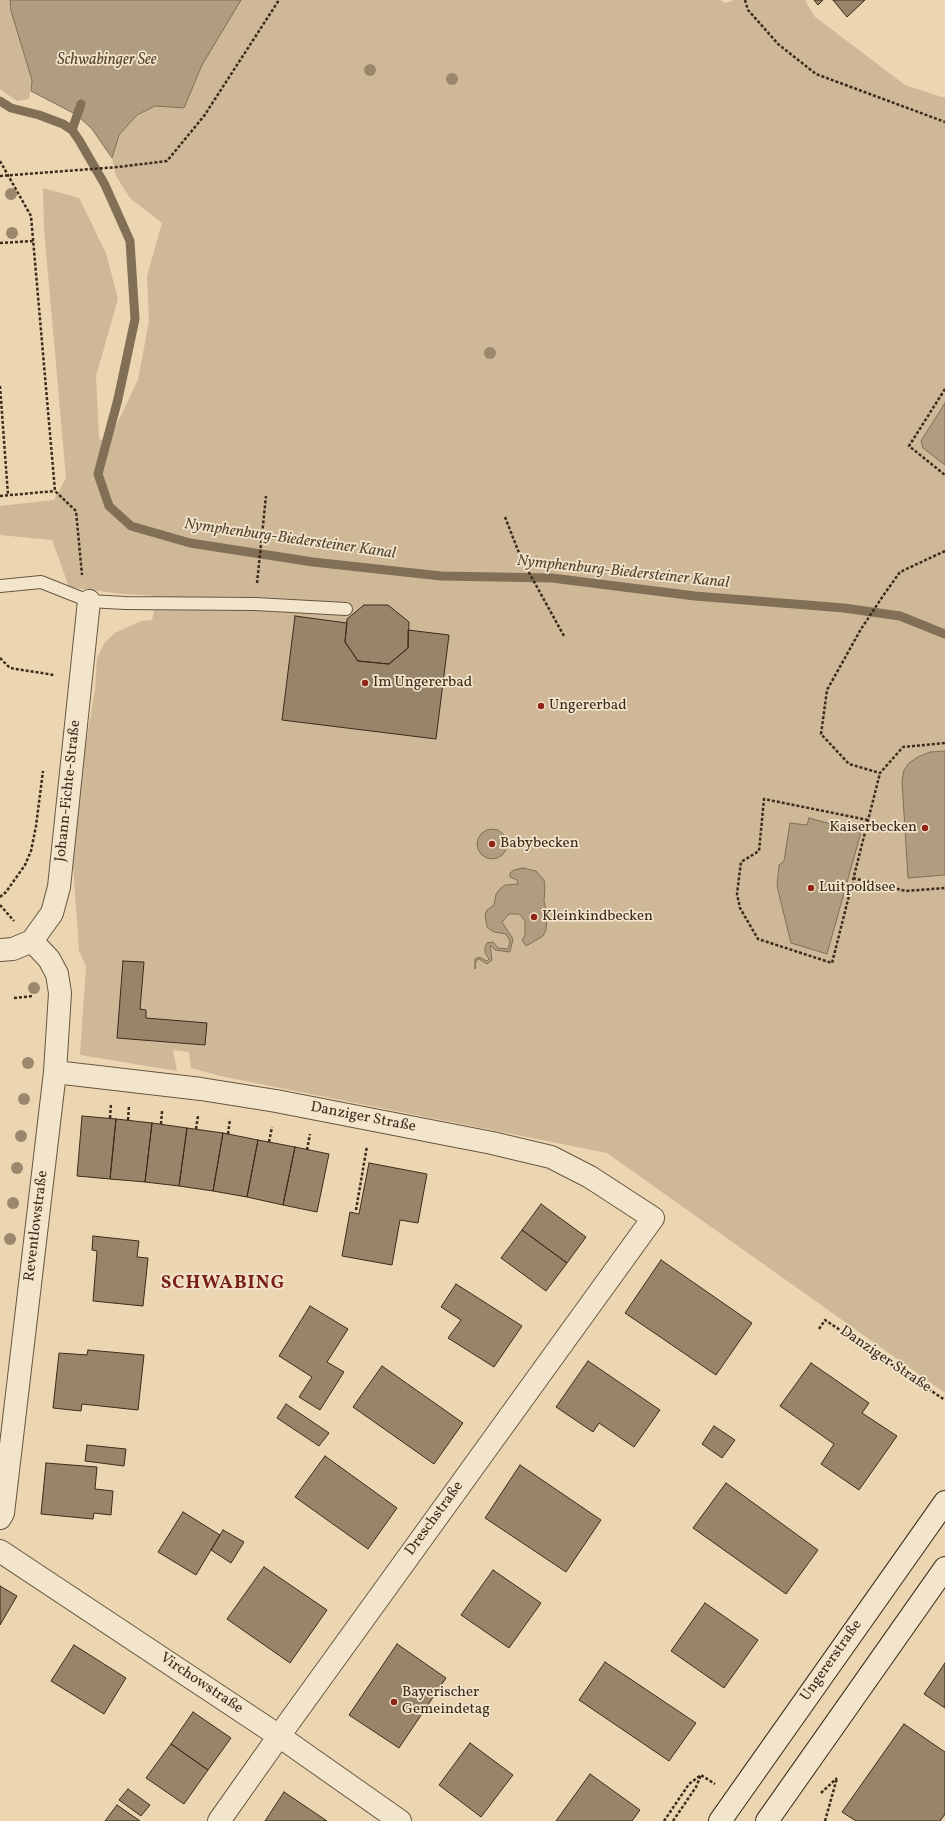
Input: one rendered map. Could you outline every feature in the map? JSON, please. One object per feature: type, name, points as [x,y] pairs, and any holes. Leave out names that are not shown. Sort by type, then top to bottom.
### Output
[{"type":"street","name":"Johann-Fichte-Straße","points":[[32,941],[52,913],[59,887],[89,600]]},
{"type":"street","points":[[0,950],[13,949],[32,941]]},
{"type":"street","name":"Reventlowstraße","points":[[0,1518],[4,1505],[55,1072],[60,993],[57,974],[49,959],[32,941]]},
{"type":"street","name":"Danziger Straße","points":[[55,1072],[205,1090],[276,1101],[492,1143],[550,1157],[590,1177],[653,1218]]},
{"type":"street","name":"Dreschstraße","points":[[220,1821],[279,1736],[653,1218]]},
{"type":"street","name":"Ungererstraße","points":[[720,1821],[945,1502]]},
{"type":"street","name":"Virchowstraße","points":[[0,1551],[279,1736],[400,1821]]},
{"type":"street","points":[[767,1821],[945,1568]]},
{"type":"lane","points":[[0,586],[41,582],[89,600],[124,603],[255,604],[346,609]]},
{"type":"path","points":[[0,176],[118,168],[167,161],[204,116],[279,0]]},
{"type":"path","points":[[745,0],[748,10],[778,44],[816,74],[945,122]]},
{"type":"path","points":[[0,161],[31,216],[55,491],[76,511],[81,569],[89,600]]},
{"type":"path","points":[[0,242],[33,241]]},
{"type":"path","points":[[0,386],[8,495]]},
{"type":"path","points":[[945,389],[909,446],[945,475]]},
{"type":"path","points":[[0,496],[55,491]]},
{"type":"path","points":[[258,570],[266,496]]},
{"type":"path","points":[[505,517],[521,558],[564,636]]},
{"type":"path","points":[[880,772],[849,764],[821,734],[827,690],[861,630],[900,572],[945,551]]},
{"type":"path","points":[[0,658],[10,668],[81,680]]},
{"type":"path","points":[[53,683],[55,668]]},
{"type":"path","points":[[868,820],[764,800],[759,851],[741,862],[737,894],[740,908],[758,939],[832,963],[853,878],[868,820],[880,772],[903,748],[945,743]]},
{"type":"path","points":[[0,897],[6,892],[25,865],[31,851],[36,826],[43,770]]},
{"type":"path","points":[[853,878],[906,891],[945,888]]},
{"type":"path","points":[[356,1210],[372,1120]]},
{"type":"path","name":"Danziger Straße","points":[[819,1329],[825,1320],[945,1400]]},
{"type":"path","points":[[701,1775],[716,1785]]},
{"type":"path","points":[[673,1821],[696,1788],[701,1775]]},
{"type":"path","points":[[664,1821],[689,1784],[701,1775]]},
{"type":"path","points":[[825,1821],[837,1778]]},
{"type":"shaded area","points":[[0,0],[10,0],[11,11],[32,80],[29,99],[17,101],[0,89]]},
{"type":"shaded area","name":"Ungererbad","points":[[241,0],[720,0],[726,3],[734,0],[805,0],[814,16],[905,85],[945,98],[945,1393],[607,1153],[220,1076],[191,1068],[189,1052],[173,1050],[177,1071],[80,1055],[86,966],[79,951],[71,835],[95,689],[97,658],[105,642],[115,633],[141,621],[152,620],[157,596],[123,594],[69,587],[52,540],[0,535],[0,506],[54,500],[66,478],[44,229],[43,188],[79,198],[106,253],[118,299],[96,376],[99,439],[108,442],[138,380],[149,321],[147,276],[162,223],[130,198],[116,176],[112,158],[119,135],[137,115],[155,106],[184,108],[202,65]]},
{"type":"water","name":"Schwabinger See","points":[[10,0],[241,0],[202,65],[184,108],[155,106],[137,115],[119,135],[112,158],[92,129],[77,115],[31,91],[32,80],[11,11]]},
{"type":"water","points":[[945,403],[945,465],[923,448],[921,441]]},
{"type":"water","name":"Kaiserbecken","points":[[945,751],[945,875],[908,878],[902,781],[904,770],[909,763],[918,757],[930,752]]},
{"type":"water","name":"Luitpoldsee","points":[[809,818],[861,832],[827,954],[791,943],[777,886],[779,865],[784,861],[790,823],[807,825]]},
{"type":"water","name":"Babybecken","points":[[492,829],[503,833],[507,844],[503,855],[492,859],[481,855],[477,844],[481,833]]},
{"type":"water","name":"Kleinkindbecken","points":[[523,868],[536,871],[544,880],[544,901],[547,914],[546,930],[543,936],[526,946],[522,940],[525,935],[525,921],[519,914],[509,914],[502,922],[513,939],[510,952],[495,950],[490,945],[492,960],[487,964],[479,959],[476,961],[475,969],[475,959],[479,957],[487,961],[489,959],[485,953],[487,943],[493,942],[498,948],[508,949],[510,941],[506,934],[494,932],[487,927],[485,915],[487,910],[494,905],[496,894],[501,888],[505,885],[518,884],[517,880],[510,877],[510,873],[514,870]]},
{"type":"building","points":[[814,0],[823,0],[818,5]]},
{"type":"building","points":[[833,0],[865,0],[847,17]]},
{"type":"building","points":[[364,605],[388,605],[409,622],[408,648],[389,664],[358,661],[345,642],[347,619]]},
{"type":"building","name":"Im Ungererbad","points":[[295,616],[347,623],[345,642],[358,661],[389,664],[408,648],[408,630],[449,635],[436,739],[282,720]]},
{"type":"building","points":[[123,961],[144,962],[140,1009],[146,1010],[146,1018],[207,1023],[205,1045],[117,1038]]},
{"type":"building","points":[[82,1116],[116,1119],[110,1179],[77,1176]]},
{"type":"building","points":[[116,1119],[152,1123],[145,1182],[110,1179]]},
{"type":"building","points":[[152,1123],[187,1128],[179,1186],[145,1182]]},
{"type":"building","points":[[187,1128],[223,1133],[213,1191],[179,1186]]},
{"type":"building","points":[[223,1133],[258,1140],[247,1197],[213,1191]]},
{"type":"building","points":[[258,1140],[295,1147],[283,1205],[247,1197]]},
{"type":"building","points":[[295,1147],[329,1154],[317,1212],[283,1205]]},
{"type":"building","points":[[369,1163],[427,1174],[418,1223],[400,1220],[392,1265],[342,1256],[350,1212],[359,1214]]},
{"type":"building","points":[[541,1204],[586,1237],[567,1263],[522,1230]]},
{"type":"building","points":[[522,1230],[567,1263],[546,1291],[501,1258]]},
{"type":"building","points":[[93,1236],[139,1241],[137,1257],[148,1258],[143,1306],[93,1301],[97,1251],[92,1250]]},
{"type":"building","points":[[661,1260],[752,1323],[716,1375],[625,1313]]},
{"type":"building","points":[[456,1284],[522,1326],[494,1367],[448,1338],[461,1320],[441,1307]]},
{"type":"building","points":[[310,1306],[348,1329],[327,1362],[344,1372],[320,1410],[299,1397],[312,1377],[279,1356]]},
{"type":"building","points":[[88,1350],[144,1355],[138,1410],[82,1404],[81,1411],[53,1408],[59,1353],[87,1355]]},
{"type":"building","points":[[588,1361],[660,1410],[634,1447],[599,1423],[593,1432],[556,1407]]},
{"type":"building","points":[[811,1363],[869,1403],[862,1413],[897,1436],[859,1490],[821,1464],[834,1444],[780,1406]]},
{"type":"building","points":[[382,1366],[463,1423],[434,1464],[353,1407]]},
{"type":"building","points":[[286,1404],[329,1433],[319,1446],[277,1418]]},
{"type":"building","points":[[714,1426],[735,1440],[722,1458],[702,1444]]},
{"type":"building","points":[[87,1445],[126,1449],[124,1466],[85,1461]]},
{"type":"building","points":[[325,1456],[397,1508],[368,1549],[295,1497]]},
{"type":"building","points":[[46,1463],[97,1467],[95,1489],[113,1491],[111,1515],[94,1513],[93,1519],[41,1514]]},
{"type":"building","points":[[520,1465],[601,1520],[566,1572],[485,1518]]},
{"type":"building","points":[[726,1483],[818,1550],[786,1594],[693,1528]]},
{"type":"building","points":[[183,1512],[220,1535],[196,1575],[158,1552]]},
{"type":"building","points":[[223,1530],[244,1542],[231,1563],[211,1550]]},
{"type":"building","points":[[264,1567],[327,1610],[290,1663],[227,1619]]},
{"type":"building","points":[[493,1570],[541,1603],[509,1648],[461,1615]]},
{"type":"building","points":[[0,1586],[17,1596],[0,1625]]},
{"type":"building","points":[[705,1603],[758,1640],[724,1688],[671,1651]]},
{"type":"building","name":"Bayerischer Gemeindetag","points":[[397,1644],[446,1678],[399,1748],[349,1715]]},
{"type":"building","points":[[74,1645],[126,1678],[104,1714],[51,1681]]},
{"type":"building","points":[[605,1662],[696,1723],[669,1761],[579,1700]]},
{"type":"building","points":[[945,1663],[945,1708],[924,1694]]},
{"type":"building","points":[[193,1712],[231,1738],[208,1770],[171,1744]]},
{"type":"building","points":[[904,1724],[945,1752],[945,1814],[940,1821],[856,1821],[842,1812]]},
{"type":"building","points":[[470,1743],[513,1775],[481,1817],[439,1785]]},
{"type":"building","points":[[171,1744],[208,1770],[184,1804],[146,1778]]},
{"type":"building","points":[[590,1774],[640,1810],[632,1821],[556,1821]]},
{"type":"building","points":[[128,1789],[150,1805],[141,1816],[119,1800]]},
{"type":"building","points":[[284,1792],[327,1821],[265,1821]]},
{"type":"building","points":[[117,1805],[140,1821],[105,1821]]},
{"type":"waterway","name":"Nymphenburg-Biedersteiner Kanal","points":[[0,101],[11,108],[39,115],[63,124],[72,130],[105,185],[130,241],[135,319],[118,399],[98,474],[109,506],[131,526],[190,543],[313,562],[441,576],[552,578],[695,596],[844,608],[900,616],[945,634]]},
{"type":"waterway","points":[[72,130],[81,104]]},
{"type":"place","name":"Im Ungererbad","points":[[365,683]]},
{"type":"place","name":"Ungererbad","points":[[541,706]]},
{"type":"place","name":"Kaiserbecken","points":[[925,828]]},
{"type":"place","name":"Babybecken","points":[[492,844]]},
{"type":"place","name":"Luitpoldsee","points":[[811,888]]},
{"type":"place","name":"Kleinkindbecken","points":[[534,917]]},
{"type":"place","name":"Bayerischer Gemeindetag","points":[[394,1702]]},
{"type":"district","name":"SCHWABING","points":[[223,1285]]}]
